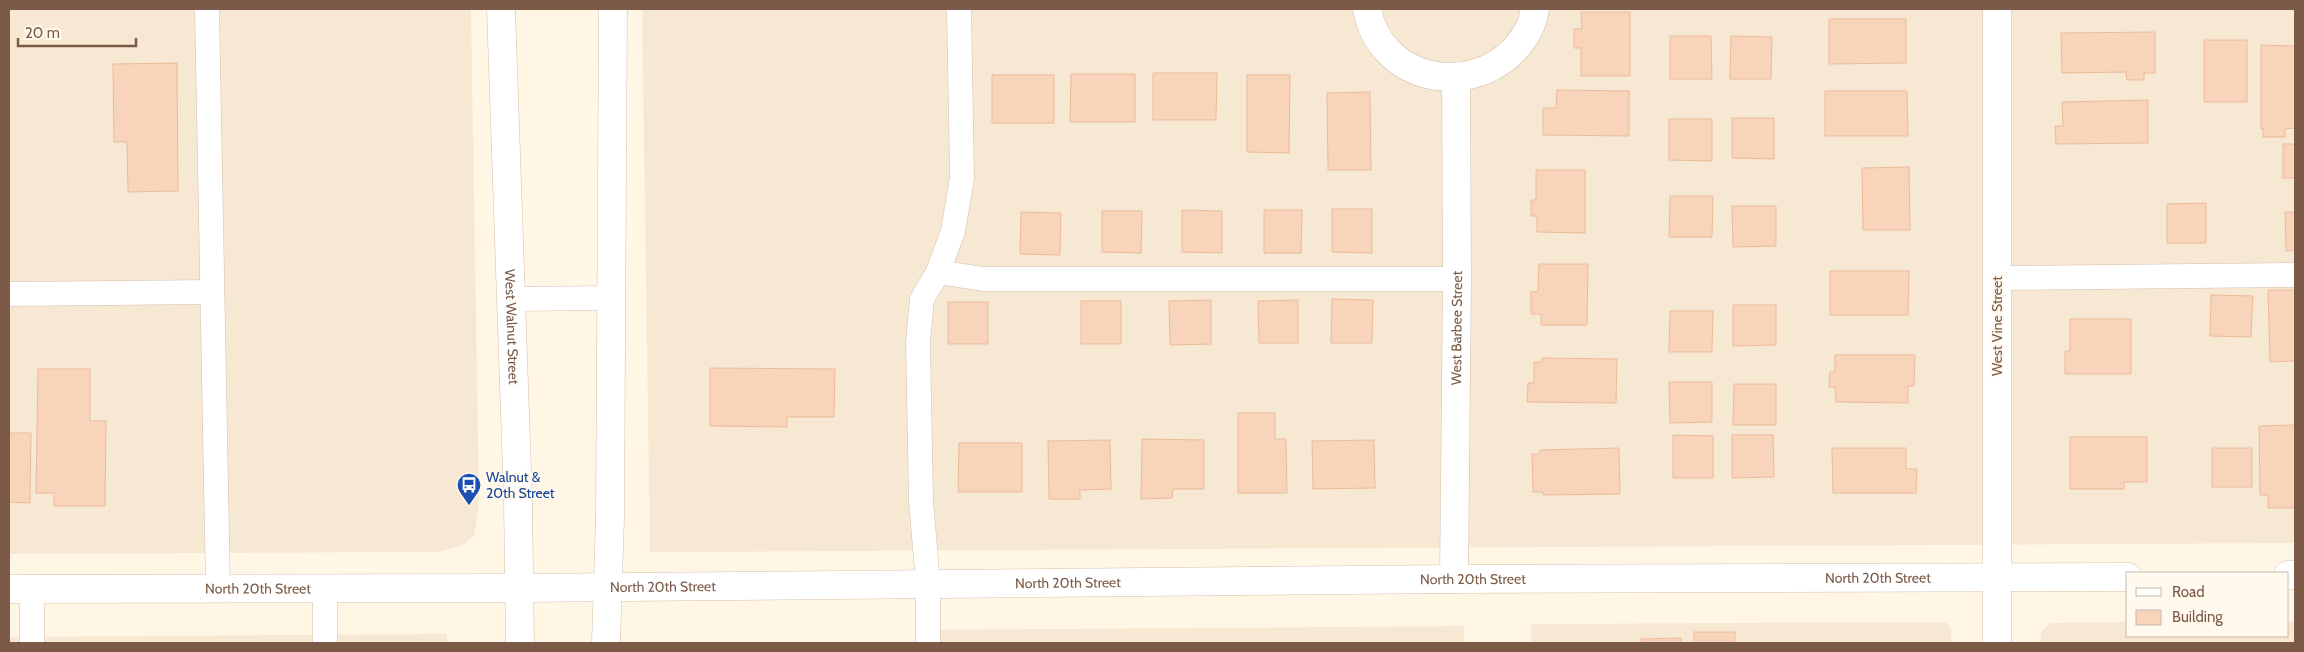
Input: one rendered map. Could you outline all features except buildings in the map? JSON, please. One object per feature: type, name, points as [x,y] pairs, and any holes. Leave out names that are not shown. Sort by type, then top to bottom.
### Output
[{"type":"main road","name":"West Walnut Street","points":[[501,9],[520,643]]},
{"type":"main road","points":[[606,643],[610,517],[613,9]]},
{"type":"main road","points":[[1367,9],[1369,20],[1382,44],[1403,64],[1428,75],[1456,78],[1482,72],[1505,60],[1523,41],[1534,17],[1535,9]]},
{"type":"main road","name":"West Vine Street","points":[[1997,9],[1997,643]]},
{"type":"main road","name":"West Barbee Street","points":[[1454,578],[1457,279],[1456,78]]},
{"type":"main road","name":"North 20th Street","points":[[20,590],[519,588],[1454,578],[1997,579],[2126,577]]},
{"type":"lane","points":[[207,9],[218,589]]},
{"type":"lane","points":[[928,643],[928,584],[921,501],[918,342],[922,299],[938,272],[953,231],[962,178],[960,9]]},
{"type":"lane","points":[[938,272],[982,279],[1457,279]]},
{"type":"lane","points":[[1997,278],[2295,275]]},
{"type":"lane","points":[[9,294],[212,292]]},
{"type":"lane","points":[[510,299],[611,298]]},
{"type":"lane","points":[[325,589],[325,643]]},
{"type":"lane","points":[[20,590],[32,643]]},
{"type":"shaded area","points":[[9,9],[471,9],[479,505],[474,536],[463,545],[439,552],[9,554]]},
{"type":"shaded area","points":[[642,9],[2295,9],[2295,543],[650,552]]},
{"type":"shaded area","points":[[2289,621],[2295,621],[2295,643],[2041,643],[2041,632],[2050,623],[2126,622],[2126,637],[2289,637]]},
{"type":"shaded area","points":[[1945,622],[1951,629],[1951,643],[1531,643],[1531,624]]},
{"type":"shaded area","points":[[1464,626],[1464,643],[921,643],[922,630]]},
{"type":"shaded area","points":[[447,634],[447,643],[9,643],[9,637]]},
{"type":"place","name":"Walnut & 20th Street","points":[[469,506]]}]
